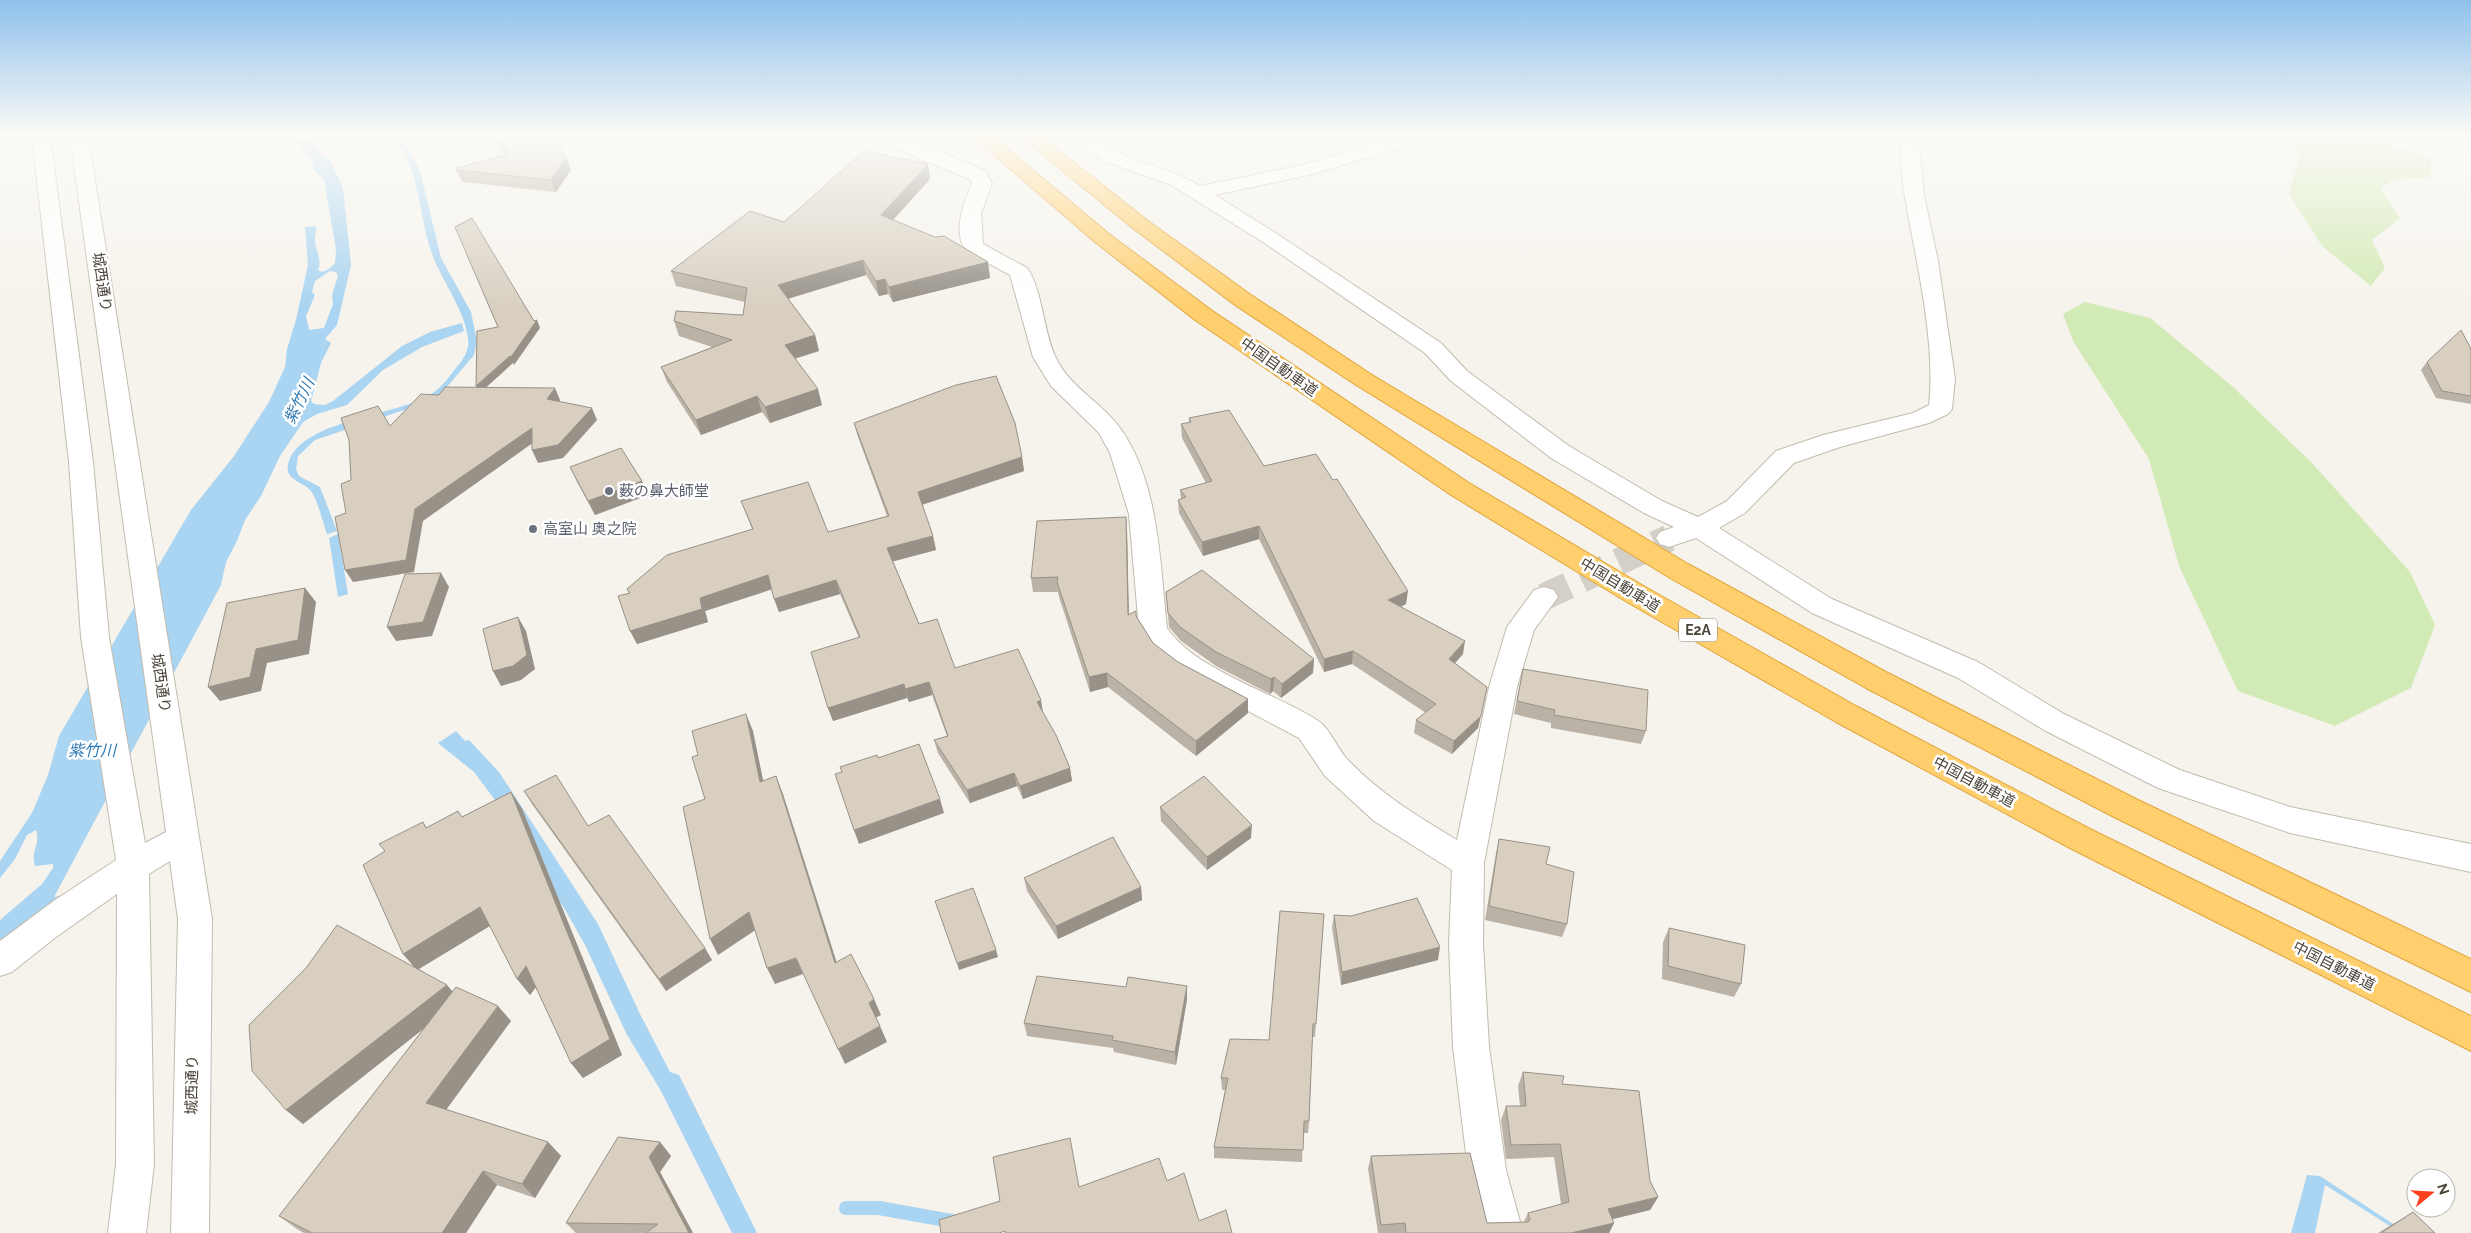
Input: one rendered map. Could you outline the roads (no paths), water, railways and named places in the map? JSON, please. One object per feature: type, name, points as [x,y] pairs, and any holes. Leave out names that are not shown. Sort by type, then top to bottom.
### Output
[{"type":"highway","name":"中国自動車道","points":[[1049,194],[1102,238],[1203,315],[1460,489],[1636,595],[1846,714],[2079,838],[2471,1034]]},
{"type":"highway","points":[[1101,194],[1243,300],[1364,380],[1678,571],[1876,680],[2116,804],[2471,976]]},
{"type":"street","points":[[48,194],[81,462],[95,637],[132,865],[135,1164],[127,1233]]},
{"type":"street","name":"城西通り","points":[[88,194],[195,919],[190,1233]]},
{"type":"street","points":[[977,194],[969,213],[969,232],[973,247],[1020,272],[1044,357],[1059,381],[1108,429],[1122,453],[1142,514],[1153,629],[1166,649],[1190,667],[1309,730],[1336,767],[1385,812],[1468,863]]},
{"type":"street","points":[[1199,194],[1270,238],[1433,348],[1459,376],[1560,452],[1653,507],[1699,528],[1822,606],[1968,670],[2054,722],[2169,779],[2290,820],[2471,858]]},
{"type":"street","points":[[1669,538],[1699,528],[1736,507],[1785,457],[1832,441],[1921,418],[1940,409],[1943,379],[1928,261],[1914,194]]},
{"type":"street","points":[[1504,1233],[1487,1170],[1471,1047],[1466,944],[1468,863],[1503,687],[1521,627],[1544,596]]},
{"type":"street","points":[[0,961],[54,917],[132,865],[184,838]]},
{"type":"water","name":"紫竹川","points":[[326,194],[344,194],[351,265],[337,325],[325,339],[331,343],[321,363],[311,401],[314,404],[325,405],[333,401],[402,346],[430,332],[462,323],[464,331],[422,347],[383,370],[347,405],[317,414],[303,422],[280,456],[261,496],[245,520],[226,562],[221,585],[54,897],[60,896],[56,907],[0,953],[0,920],[42,884],[53,868],[53,864],[35,866],[36,830],[27,835],[15,859],[0,878],[0,861],[32,813],[48,775],[59,736],[191,510],[234,456],[269,402],[285,367],[287,349],[296,320],[308,265],[305,227],[316,226],[315,240],[319,260],[318,270],[322,272],[329,269],[335,263],[336,249]],"holes":[[[330,271],[336,272],[338,276],[332,295],[333,304],[324,328],[309,330],[306,316],[315,295],[312,292],[315,281]]]},
{"type":"water","points":[[418,194],[425,194],[441,258],[471,312],[477,341],[474,355],[440,395],[419,405],[315,440],[298,456],[296,469],[299,476],[320,487],[337,531],[327,534],[314,495],[288,472],[289,461],[298,447],[313,436],[332,427],[418,401],[433,393],[461,362],[468,347],[466,327],[462,316],[435,262]]},
{"type":"water","points":[[338,534],[348,594],[338,597],[329,538]]},
{"type":"water","points":[[456,731],[465,741],[469,740],[499,772],[598,924],[640,1014],[670,1072],[679,1075],[757,1233],[732,1233],[661,1091],[626,1033],[585,945],[567,913],[507,816],[474,772],[438,743]]},
{"type":"water","points":[[2307,1175],[2320,1176],[2407,1233],[2401,1233],[2325,1185],[2315,1233],[2291,1233]]},
{"type":"waterway","points":[[846,1208],[879,1208],[957,1222]]},
{"type":"tunnel","points":[[1544,597],[1669,538]]},
{"type":"place","name":"薮の鼻大師堂","points":[[609,491]]},
{"type":"place","name":"高室山 奥之院","points":[[533,529]]}]
